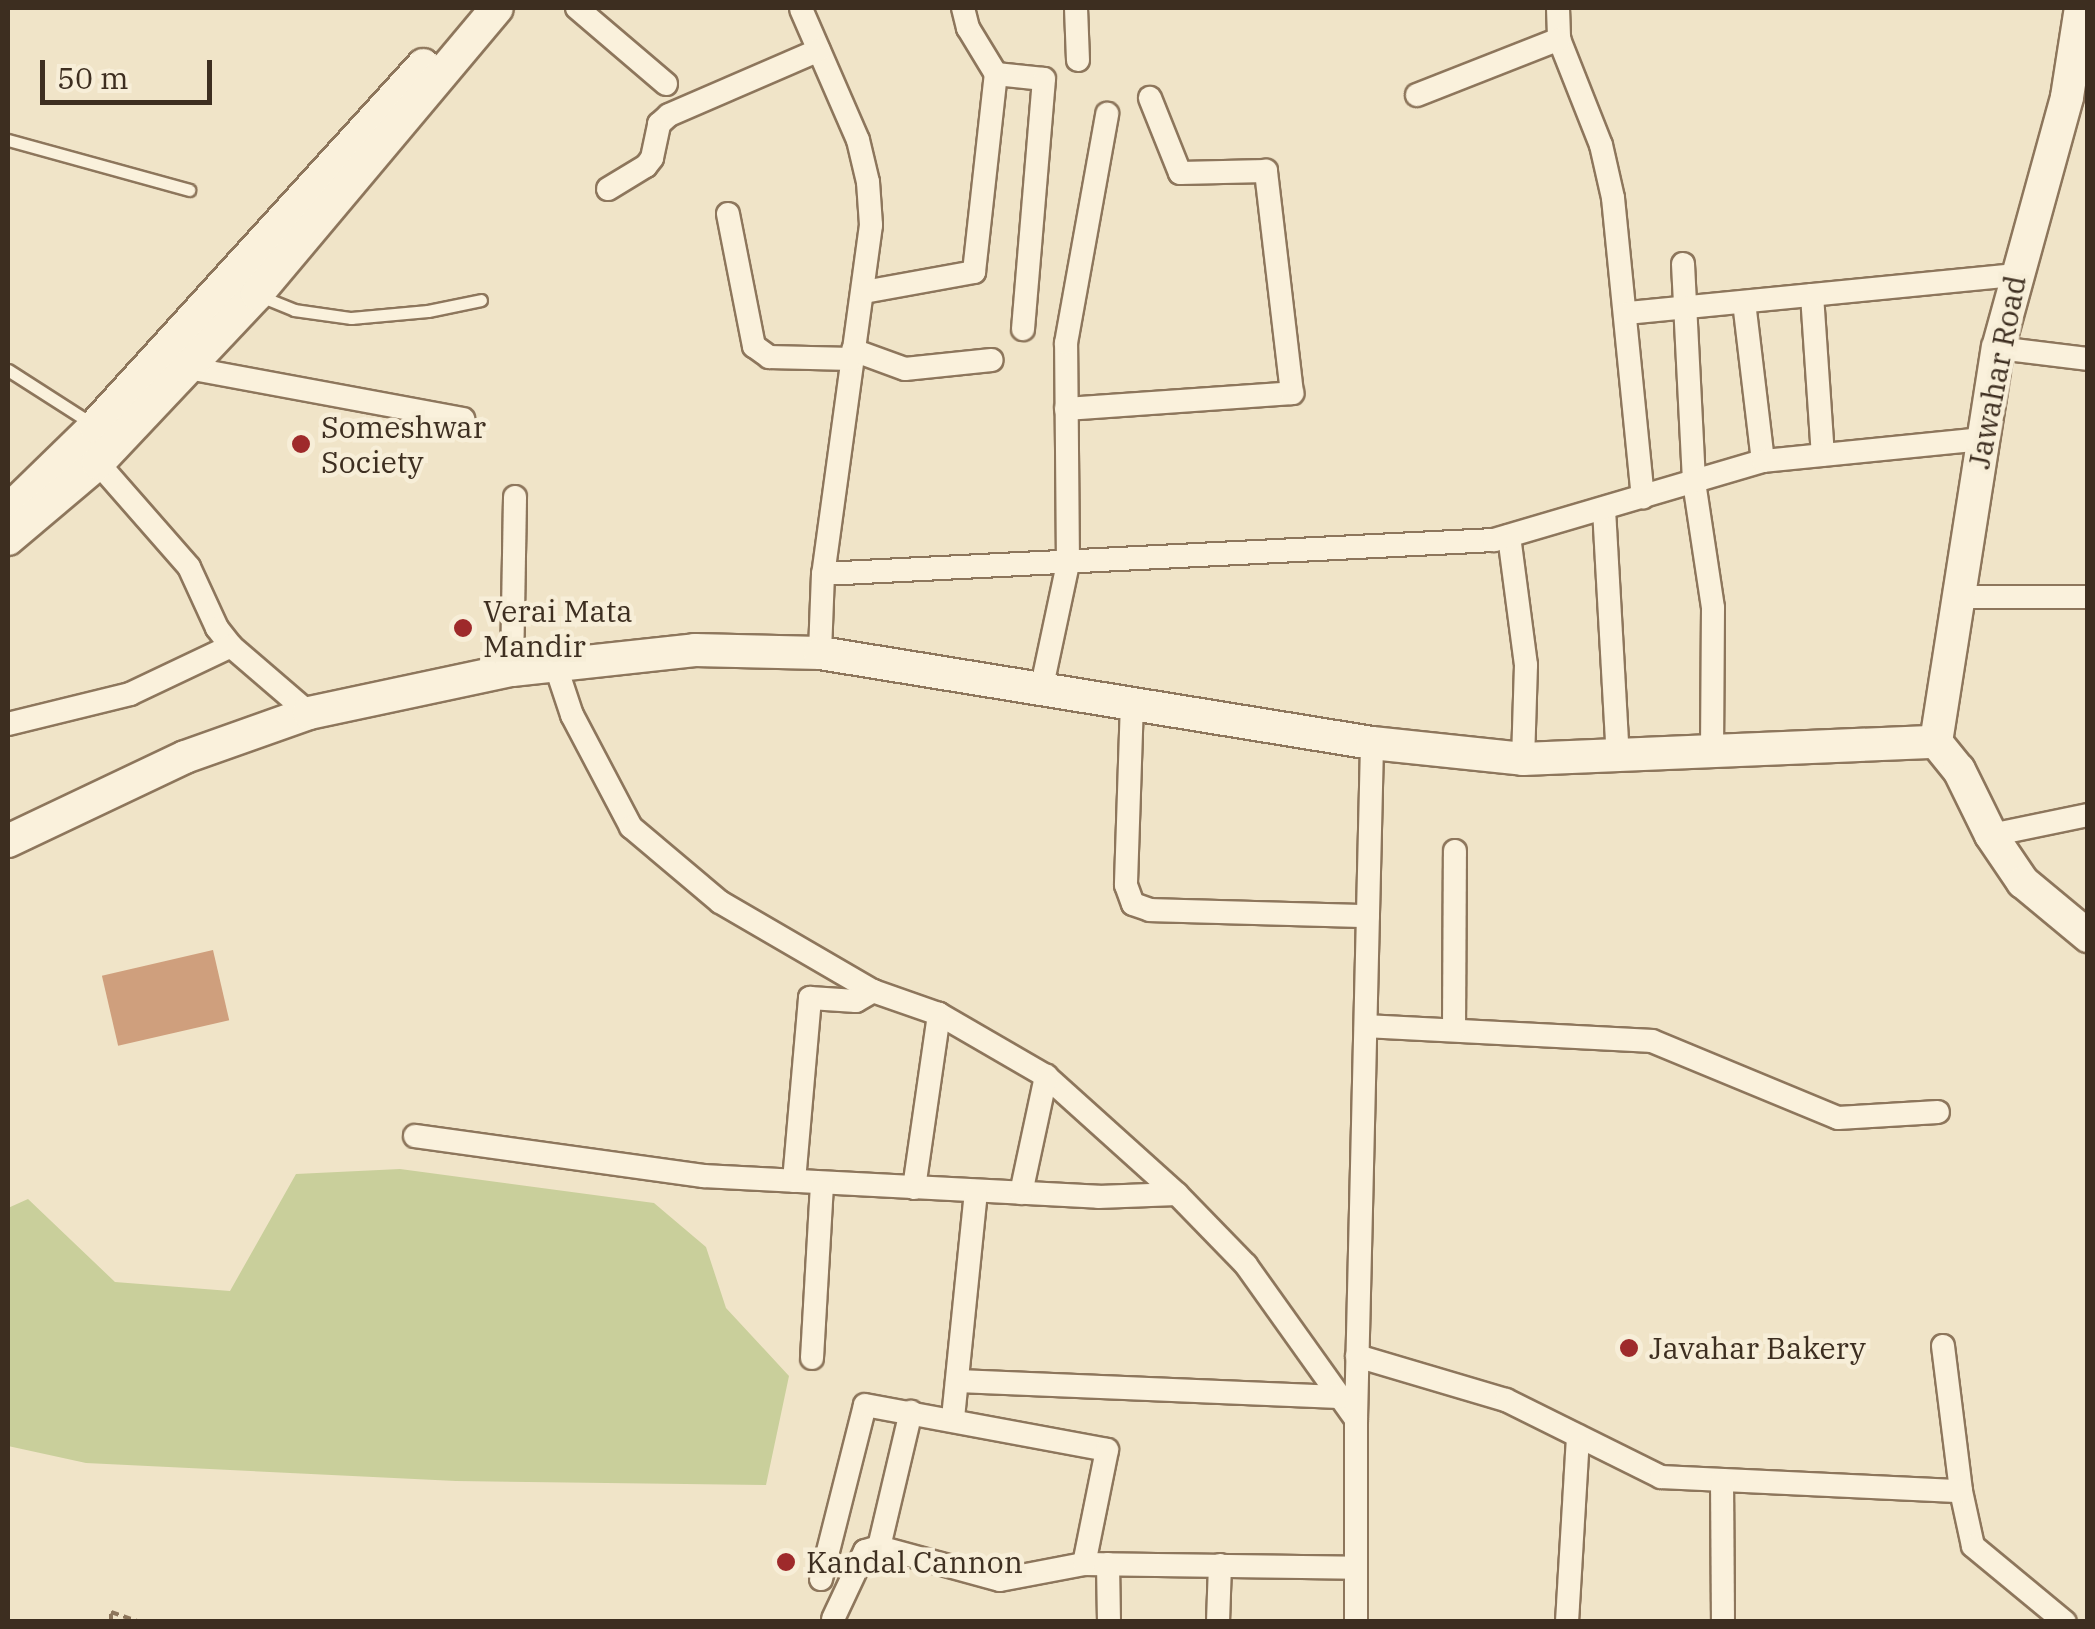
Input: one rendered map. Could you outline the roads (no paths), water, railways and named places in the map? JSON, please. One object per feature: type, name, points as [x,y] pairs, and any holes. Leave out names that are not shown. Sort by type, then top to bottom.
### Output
[{"type":"street","points":[[26,505],[98,463],[257,294],[401,109],[472,8]]},
{"type":"street","points":[[8,539],[26,505],[95,426],[497,8]]},
{"type":"street","points":[[577,8],[666,84]]},
{"type":"street","points":[[864,292],[974,272],[996,74],[968,28],[963,8]]},
{"type":"street","points":[[1076,8],[1078,60]]},
{"type":"street","points":[[1558,8],[1559,39],[1601,145],[1613,198],[1643,498]]},
{"type":"street","name":"Jawahar Road","points":[[1936,742],[1998,348],[2067,97],[2081,8]]},
{"type":"street","points":[[801,9],[858,140],[868,182],[871,225],[823,574],[820,652]]},
{"type":"street","points":[[1417,95],[1480,74],[1559,39]]},
{"type":"street","points":[[608,189],[646,166],[652,158],[658,124],[669,115],[819,50]]},
{"type":"street","points":[[996,74],[1044,78],[1024,329]]},
{"type":"street","points":[[1066,409],[1292,393],[1266,171],[1180,173],[1150,98]]},
{"type":"street","points":[[1042,686],[1068,564],[1066,343],[1107,114]]},
{"type":"street","points":[[728,214],[754,346],[769,357],[853,355],[904,370],[992,360]]},
{"type":"street","points":[[1683,264],[1694,482],[1713,608],[1712,754]]},
{"type":"street","points":[[1627,313],[2015,276]]},
{"type":"street","points":[[1812,295],[1823,455]]},
{"type":"street","points":[[1744,302],[1763,461]]},
{"type":"street","points":[[1998,348],[2088,359]]},
{"type":"street","points":[[188,368],[462,419]]},
{"type":"street","points":[[823,574],[1068,564],[1509,536],[1763,461],[1982,438]]},
{"type":"street","points":[[98,463],[189,567],[217,628],[231,646],[309,713]]},
{"type":"street","points":[[512,670],[515,497]]},
{"type":"street","points":[[1604,509],[1618,758]]},
{"type":"street","points":[[1509,536],[1526,665],[1523,759]]},
{"type":"street","points":[[1959,597],[2088,597]]},
{"type":"street","points":[[8,724],[130,694],[231,646]]},
{"type":"street","points":[[8,841],[185,757],[309,713],[512,670],[695,650],[820,652],[1372,743],[1523,759],[1936,742],[1959,770],[1992,834],[2023,882],[2088,936]]},
{"type":"street","points":[[556,667],[572,715],[630,827],[720,902],[873,991],[939,1014],[1046,1076],[1177,1194],[1246,1265],[1356,1418]]},
{"type":"street","points":[[1132,702],[1126,885],[1133,904],[1150,910],[1368,916]]},
{"type":"street","points":[[1356,1622],[1357,1356],[1372,743]]},
{"type":"street","points":[[1992,834],[2088,816]]},
{"type":"street","points":[[1454,1030],[1455,850]]},
{"type":"street","points":[[794,1181],[810,998],[856,1001],[873,991]]},
{"type":"street","points":[[914,1188],[939,1014]]},
{"type":"street","points":[[1366,1026],[1652,1041],[1838,1118],[1938,1112]]},
{"type":"street","points":[[1020,1193],[1046,1076]]},
{"type":"street","points":[[415,1136],[704,1176],[1020,1193],[1177,1194]]},
{"type":"street","points":[[812,1358],[822,1182]]},
{"type":"street","points":[[953,1418],[976,1190]]},
{"type":"street","points":[[1942,1346],[1961,1491],[1973,1546],[2066,1622]]},
{"type":"street","points":[[1357,1356],[1506,1400],[1661,1477],[1961,1491]]},
{"type":"street","points":[[956,1381],[1340,1397]]},
{"type":"street","points":[[820,1579],[865,1405],[953,1418],[1107,1450],[1084,1564]]},
{"type":"street","points":[[879,1547],[911,1412]]},
{"type":"street","points":[[1567,1622],[1578,1436]]},
{"type":"street","points":[[1722,1480],[1724,1622]]},
{"type":"street","points":[[833,1619],[865,1550],[879,1547],[1000,1580],[1084,1564],[1356,1568]]},
{"type":"street","points":[[1108,1564],[1109,1622]]},
{"type":"street","points":[[1218,1622],[1220,1566]]},
{"type":"lane","points":[[8,140],[189,190]]},
{"type":"lane","points":[[257,294],[294,310],[351,318],[428,312],[481,300]]},
{"type":"lane","points":[[8,370],[95,426]]},
{"type":"place","name":"Someshwar Society","points":[[301,444]]},
{"type":"place","name":"Verai Mata Mandir","points":[[463,628]]},
{"type":"place","name":"Javahar Bakery","points":[[1629,1348]]},
{"type":"place","name":"Kandal Cannon","points":[[786,1562]]}]
